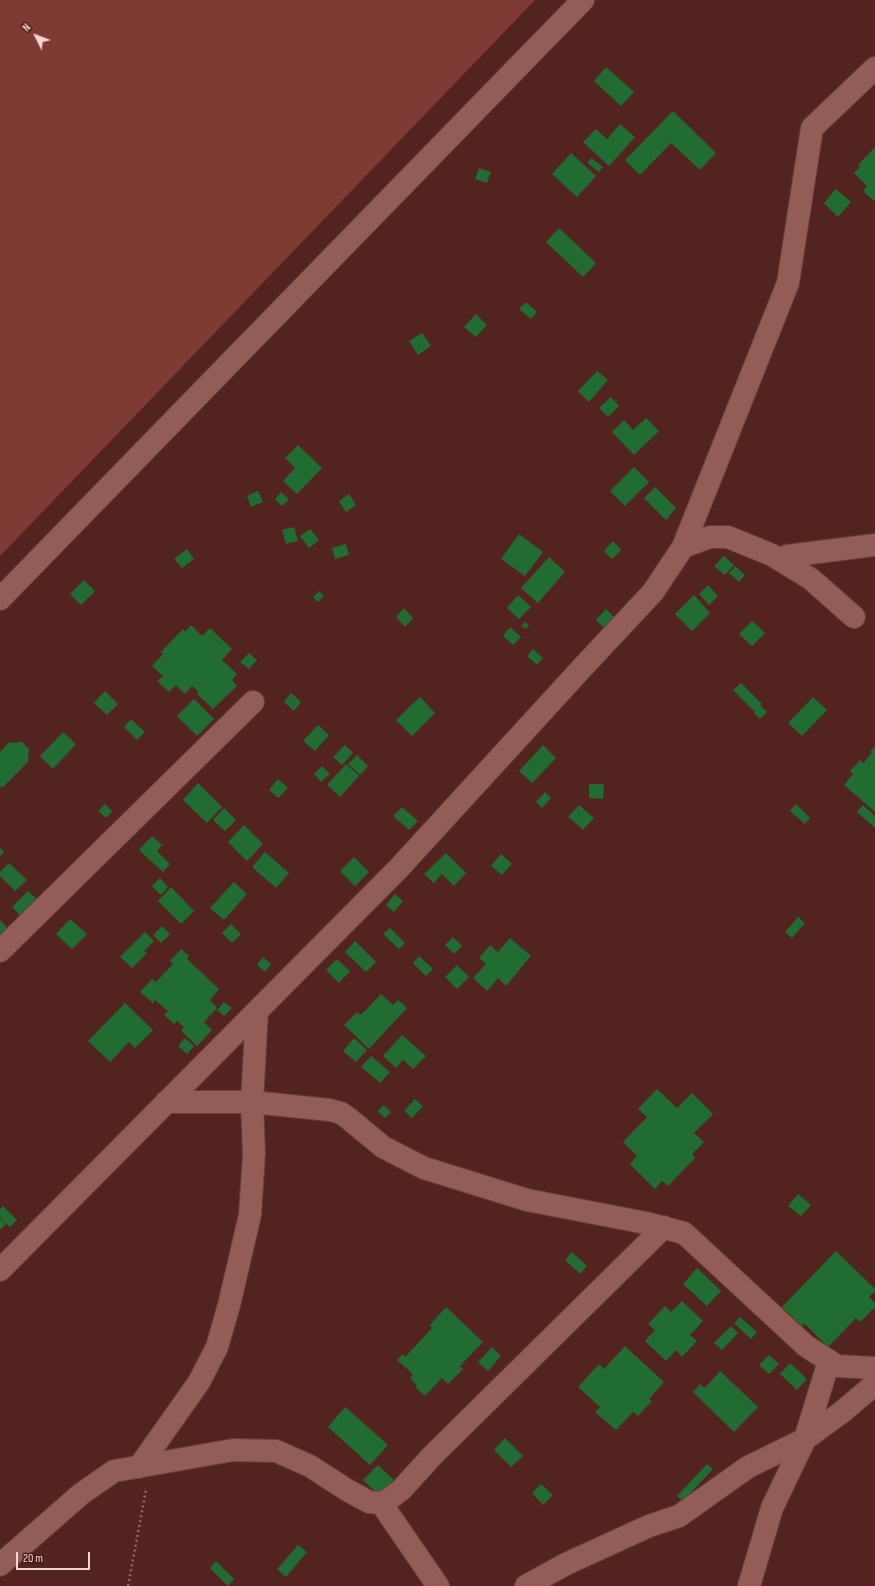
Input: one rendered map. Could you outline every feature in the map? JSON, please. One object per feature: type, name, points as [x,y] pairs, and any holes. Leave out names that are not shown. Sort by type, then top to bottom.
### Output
[{"type":"street","points":[[0,599],[584,0]]},
{"type":"street","points":[[0,1270],[398,868],[654,592],[683,547],[788,283],[812,128],[875,68]]},
{"type":"street","points":[[683,547],[710,537],[728,537],[772,555],[811,579],[854,617]]},
{"type":"street","points":[[787,556],[875,545]]},
{"type":"street","points":[[0,951],[253,702]]},
{"type":"street","points":[[145,1466],[199,1382],[217,1347],[230,1305],[250,1215],[254,1154],[252,1102],[257,1011]]},
{"type":"street","points":[[166,1102],[252,1102],[330,1110],[341,1113],[383,1147],[424,1168],[527,1200],[664,1227],[684,1234],[806,1346],[837,1366],[875,1368]]},
{"type":"street","points":[[0,1565],[81,1494],[114,1471],[232,1450],[276,1451],[310,1466],[347,1490],[369,1502],[381,1503],[389,1499],[401,1490],[497,1391],[664,1227]]},
{"type":"street","points":[[749,1586],[772,1508],[805,1439],[829,1361]]},
{"type":"street","points":[[526,1586],[566,1564],[649,1526],[678,1516],[748,1467],[805,1439],[842,1412],[875,1384]]},
{"type":"street","points":[[381,1503],[438,1586]]},
{"type":"path","points":[[128,1586],[145,1466]]},
{"type":"shaded area","points":[[0,0],[535,0],[0,556]]},
{"type":"building","points":[[606,67],[634,92],[621,106],[594,81]]},
{"type":"building","points":[[673,111],[716,153],[700,170],[671,143],[640,175],[625,160]]},
{"type":"building","points":[[620,124],[635,137],[609,166],[583,142],[596,129],[607,139]]},
{"type":"building","points":[[875,147],[874,201],[863,191],[867,186],[854,173],[860,167],[858,165]]},
{"type":"building","points":[[571,153],[596,176],[577,197],[552,174]]},
{"type":"building","points":[[591,158],[603,167],[599,172],[587,163]]},
{"type":"building","points":[[479,168],[491,172],[487,183],[475,179]]},
{"type":"building","points":[[836,189],[851,202],[838,217],[824,203]]},
{"type":"building","points":[[559,228],[596,263],[583,277],[546,242]]},
{"type":"building","points":[[526,302],[537,312],[531,319],[519,309]]},
{"type":"building","points":[[476,314],[487,325],[476,337],[464,327]]},
{"type":"building","points":[[422,333],[431,346],[418,355],[409,341]]},
{"type":"building","points":[[597,371],[608,380],[589,402],[578,391]]},
{"type":"building","points":[[611,397],[619,406],[608,417],[599,408]]},
{"type":"building","points":[[646,418],[659,431],[634,455],[612,432],[624,420],[633,430]]},
{"type":"building","points":[[298,445],[322,468],[297,494],[283,481],[295,468],[285,458]]},
{"type":"building","points":[[634,467],[649,482],[625,506],[610,491]]},
{"type":"building","points":[[655,487],[676,508],[666,520],[644,498]]},
{"type":"building","points":[[258,491],[263,502],[251,507],[247,496]]},
{"type":"building","points":[[281,492],[289,499],[282,506],[275,499]]},
{"type":"building","points":[[349,494],[356,505],[346,512],[339,501]]},
{"type":"building","points":[[294,527],[298,541],[286,544],[282,530]]},
{"type":"building","points":[[310,529],[319,540],[309,548],[300,536]]},
{"type":"building","points":[[519,534],[543,552],[525,576],[501,559]]},
{"type":"building","points":[[613,541],[621,550],[612,559],[604,551]]},
{"type":"building","points":[[346,544],[349,555],[335,559],[332,548]]},
{"type":"building","points":[[187,549],[194,559],[182,568],[174,559]]},
{"type":"building","points":[[724,556],[734,565],[725,575],[714,566]]},
{"type":"building","points":[[549,557],[565,572],[538,603],[521,588]]},
{"type":"building","points":[[735,566],[745,575],[739,582],[729,573]]},
{"type":"building","points":[[84,580],[95,591],[81,605],[70,594]]},
{"type":"building","points":[[708,585],[718,596],[709,605],[699,594]]},
{"type":"building","points":[[319,591],[324,596],[318,602],[313,597]]},
{"type":"building","points":[[518,595],[531,607],[519,619],[507,608]]},
{"type":"building","points":[[694,595],[710,613],[692,631],[675,614]]},
{"type":"building","points":[[404,608],[413,618],[405,627],[396,617]]},
{"type":"building","points":[[606,609],[616,619],[605,629],[596,620]]},
{"type":"building","points":[[752,621],[765,633],[752,646],[739,634]]},
{"type":"building","points":[[525,622],[529,625],[526,629],[521,626]]},
{"type":"building","points":[[191,625],[202,636],[210,628],[232,649],[222,660],[237,674],[232,680],[237,686],[213,709],[197,694],[199,692],[192,686],[185,694],[176,685],[169,692],[157,681],[163,676],[152,666],[163,654],[161,652],[183,629],[185,632]]},
{"type":"building","points":[[510,627],[521,637],[513,645],[503,636]]},
{"type":"building","points":[[533,649],[543,658],[537,665],[527,656]]},
{"type":"building","points":[[249,653],[257,660],[249,669],[240,662]]},
{"type":"building","points":[[741,683],[762,704],[760,705],[767,712],[760,719],[733,690]]},
{"type":"building","points":[[105,691],[118,704],[107,715],[94,703]]},
{"type":"building","points":[[291,693],[301,702],[294,711],[284,702]]},
{"type":"building","points":[[420,697],[435,713],[412,736],[396,720]]},
{"type":"building","points":[[813,697],[827,710],[802,736],[788,723]]},
{"type":"building","points":[[194,699],[214,719],[197,736],[177,716]]},
{"type":"building","points":[[131,719],[145,732],[137,740],[124,727]]},
{"type":"building","points":[[318,725],[329,735],[315,751],[303,741]]},
{"type":"building","points":[[63,732],[76,744],[53,769],[40,756]]},
{"type":"building","points":[[22,742],[29,749],[28,762],[3,787],[0,786],[0,752],[8,743]]},
{"type":"building","points":[[345,745],[353,753],[342,765],[333,757]]},
{"type":"building","points":[[543,745],[556,758],[532,783],[519,771]]},
{"type":"building","points":[[875,746],[875,812],[844,785],[853,774],[850,771],[860,760],[863,763],[872,753],[870,752]]},
{"type":"building","points":[[357,755],[368,766],[360,775],[348,764]]},
{"type":"building","points":[[346,764],[359,776],[340,797],[327,785]]},
{"type":"building","points":[[322,766],[330,774],[321,782],[314,774]]},
{"type":"building","points":[[278,779],[288,788],[278,798],[269,790]]},
{"type":"building","points":[[198,783],[222,807],[207,823],[183,800]]},
{"type":"building","points":[[589,784],[604,784],[603,799],[589,798]]},
{"type":"building","points":[[545,792],[551,798],[542,808],[536,802]]},
{"type":"building","points":[[105,804],[112,811],[106,818],[98,811]]},
{"type":"building","points":[[796,804],[810,818],[805,824],[790,811]]},
{"type":"building","points":[[579,805],[594,818],[583,830],[568,817]]},
{"type":"building","points":[[863,805],[875,816],[875,828],[857,812]]},
{"type":"building","points":[[402,807],[418,821],[409,830],[393,816]]},
{"type":"building","points":[[224,808],[236,820],[225,831],[213,820]]},
{"type":"building","points":[[244,825],[263,844],[247,861],[228,842]]},
{"type":"building","points":[[152,836],[162,845],[157,851],[170,864],[163,872],[139,850]]},
{"type":"building","points":[[0,848],[4,852],[0,857]]},
{"type":"building","points":[[265,852],[289,873],[276,888],[252,867]]},
{"type":"building","points":[[446,853],[466,873],[454,886],[442,874],[434,883],[424,874]]},
{"type":"building","points":[[501,854],[512,864],[502,875],[491,866]]},
{"type":"building","points":[[354,857],[369,872],[355,886],[340,871]]},
{"type":"building","points":[[9,863],[27,880],[15,891],[0,876],[0,872]]},
{"type":"building","points":[[160,878],[168,887],[161,895],[152,886]]},
{"type":"building","points":[[234,882],[247,894],[224,920],[210,908]]},
{"type":"building","points":[[171,887],[194,911],[181,924],[158,901]]},
{"type":"building","points":[[28,891],[38,900],[21,916],[12,907]]},
{"type":"building","points":[[395,894],[403,901],[394,912],[386,905]]},
{"type":"building","points":[[798,917],[805,923],[792,938],[785,932]]},
{"type":"building","points":[[70,919],[87,934],[72,949],[56,934]]},
{"type":"building","points":[[0,920],[8,929],[2,935],[0,933]]},
{"type":"building","points":[[231,924],[241,934],[232,943],[222,933]]},
{"type":"building","points":[[162,926],[170,934],[161,943],[153,935]]},
{"type":"building","points":[[390,928],[405,943],[399,949],[383,934]]},
{"type":"building","points":[[145,932],[154,941],[144,951],[147,953],[132,968],[120,957]]},
{"type":"building","points":[[453,937],[462,946],[454,954],[445,945]]},
{"type":"building","points":[[510,938],[531,956],[506,986],[498,978],[487,991],[473,978],[486,964],[479,958],[490,945],[498,952]]},
{"type":"building","points":[[355,941],[376,962],[366,972],[345,952]]},
{"type":"building","points":[[181,949],[189,956],[187,959],[219,989],[210,1000],[217,1008],[204,1022],[212,1030],[197,1046],[181,1031],[184,1027],[177,1021],[174,1024],[164,1015],[168,1011],[155,1000],[153,1003],[140,992],[152,979],[156,982],[173,964],[170,961]]},
{"type":"building","points":[[419,956],[433,969],[426,976],[413,963]]},
{"type":"building","points":[[263,957],[271,964],[265,972],[257,965]]},
{"type":"building","points":[[337,959],[350,971],[339,983],[326,970]]},
{"type":"building","points":[[457,965],[469,977],[457,989],[445,977]]},
{"type":"building","points":[[381,994],[393,1005],[398,1000],[407,1008],[369,1049],[344,1025],[357,1012],[361,1015]]},
{"type":"building","points":[[224,1002],[232,1008],[224,1016],[217,1010]]},
{"type":"building","points":[[125,1003],[153,1030],[135,1048],[129,1042],[110,1062],[88,1041]]},
{"type":"building","points":[[402,1035],[426,1056],[413,1069],[403,1060],[396,1068],[383,1056]]},
{"type":"building","points":[[185,1038],[194,1046],[187,1054],[178,1046]]},
{"type":"building","points":[[354,1038],[367,1050],[356,1062],[343,1051]]},
{"type":"building","points":[[371,1056],[390,1072],[380,1083],[361,1067]]},
{"type":"building","points":[[657,1089],[677,1108],[692,1093],[713,1114],[694,1133],[704,1142],[692,1154],[695,1158],[668,1186],[662,1181],[655,1189],[630,1164],[637,1156],[623,1142],[647,1117],[638,1109]]},
{"type":"building","points":[[415,1099],[423,1106],[412,1118],[404,1111]]},
{"type":"building","points":[[383,1105],[391,1112],[385,1118],[378,1111]]},
{"type":"building","points":[[798,1194],[811,1205],[801,1216],[788,1206]]},
{"type":"building","points":[[3,1206],[17,1220],[10,1227],[0,1218],[0,1209]]},
{"type":"building","points":[[0,1219],[6,1224],[0,1230]]},
{"type":"building","points":[[836,1251],[875,1289],[869,1297],[875,1303],[875,1307],[860,1322],[856,1318],[828,1347],[804,1323],[802,1326],[782,1307]]},
{"type":"building","points":[[572,1252],[587,1266],[580,1274],[565,1260]]},
{"type":"building","points":[[697,1268],[721,1291],[707,1306],[683,1284]]},
{"type":"building","points":[[682,1301],[703,1321],[690,1335],[697,1341],[682,1357],[676,1350],[666,1361],[645,1341],[655,1330],[648,1324],[665,1306],[671,1312]]},
{"type":"building","points":[[446,1307],[483,1342],[460,1366],[463,1369],[448,1384],[442,1378],[425,1396],[415,1387],[417,1386],[410,1378],[413,1374],[397,1360],[403,1354],[405,1357],[432,1328],[430,1325]]},
{"type":"building","points":[[740,1317],[757,1332],[751,1339],[734,1323]]},
{"type":"building","points":[[731,1326],[738,1333],[722,1350],[714,1343]]},
{"type":"building","points":[[625,1346],[664,1382],[649,1399],[652,1401],[638,1416],[633,1412],[616,1430],[595,1412],[600,1407],[578,1387],[599,1364],[604,1369]]},
{"type":"building","points":[[492,1347],[501,1356],[488,1371],[478,1362]]},
{"type":"building","points":[[769,1355],[779,1364],[769,1374],[759,1365]]},
{"type":"building","points":[[790,1363],[807,1379],[797,1390],[780,1374]]},
{"type":"building","points":[[720,1371],[758,1407],[734,1432],[693,1392],[700,1384],[705,1388]]},
{"type":"building","points":[[345,1407],[388,1445],[370,1465],[328,1427]]},
{"type":"building","points":[[505,1438],[523,1456],[511,1467],[494,1450]]},
{"type":"building","points":[[707,1464],[713,1469],[683,1501],[677,1496]]},
{"type":"building","points":[[378,1465],[394,1480],[379,1495],[363,1480]]},
{"type":"building","points":[[541,1484],[553,1495],[543,1505],[532,1493]]},
{"type":"building","points":[[298,1545],[307,1552],[286,1577],[277,1569]]},
{"type":"building","points":[[216,1561],[234,1579],[228,1586],[210,1568]]}]
